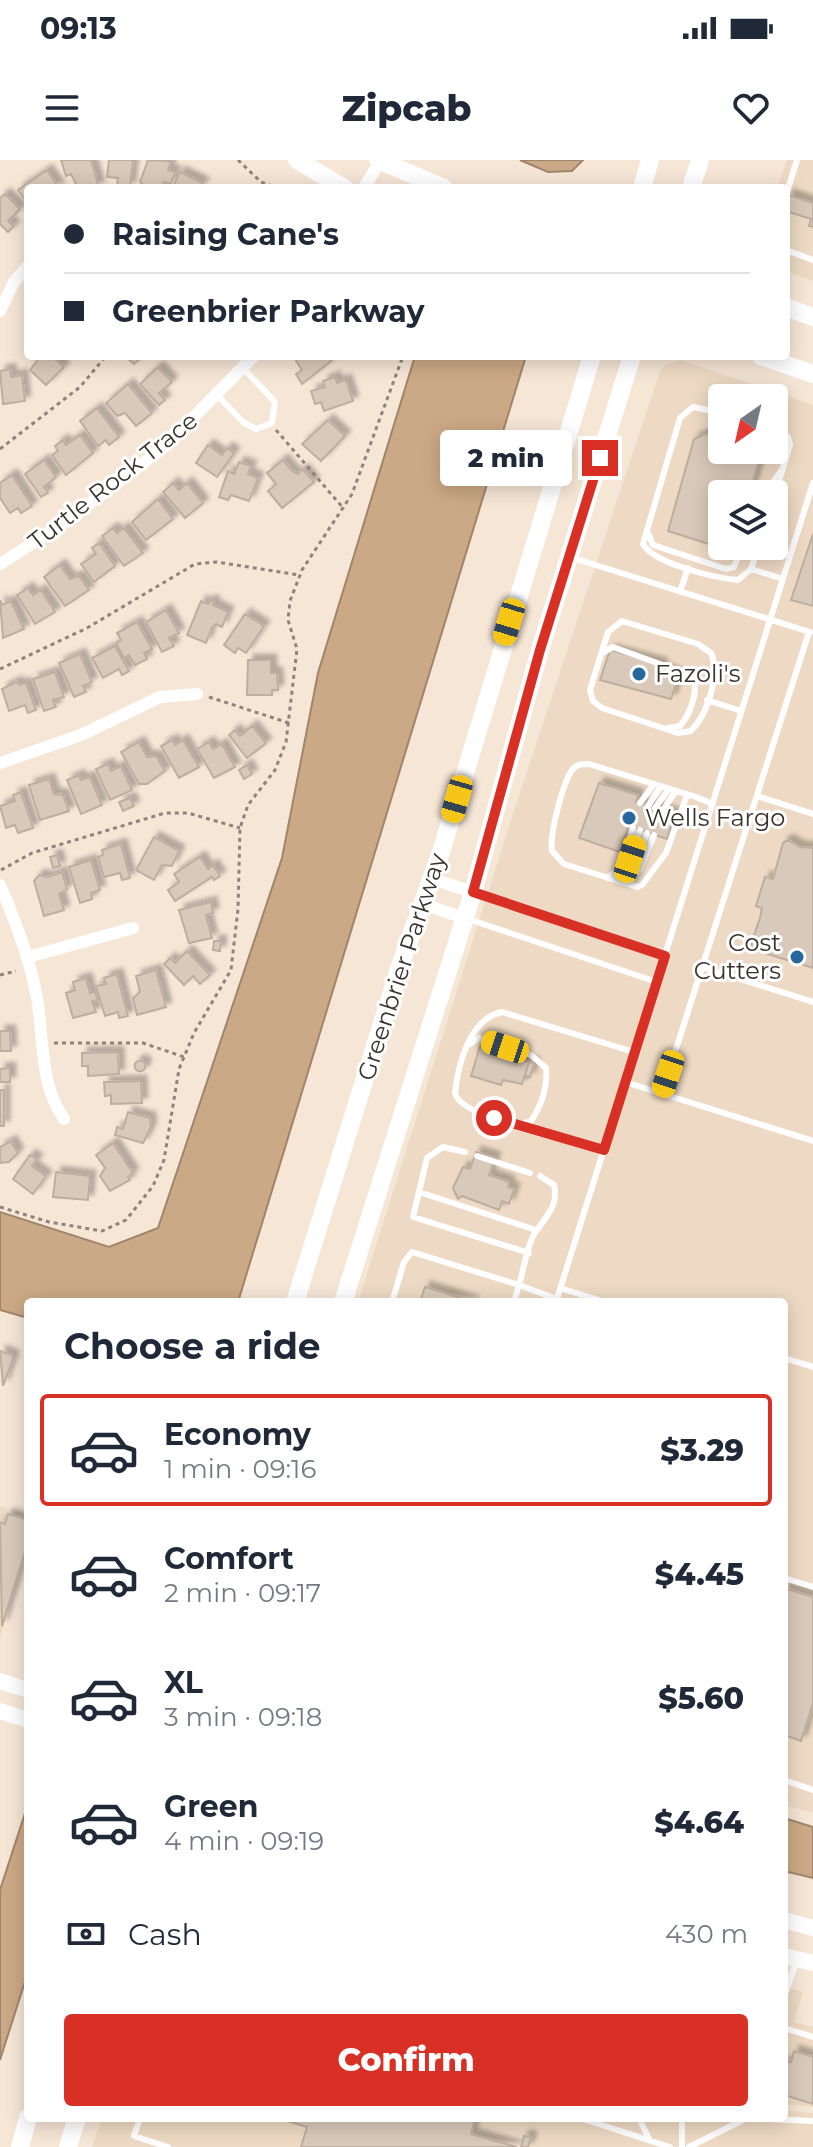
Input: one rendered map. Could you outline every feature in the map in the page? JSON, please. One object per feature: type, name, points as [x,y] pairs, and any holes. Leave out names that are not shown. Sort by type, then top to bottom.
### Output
[{"type":"main road","points":[[297,160],[337,184]]},
{"type":"main road","points":[[379,160],[435,184]]},
{"type":"main road","points":[[643,184],[650,160]]},
{"type":"main road","points":[[692,184],[700,160]]},
{"type":"main road","points":[[790,308],[813,317]]},
{"type":"main road","name":"Greenbrier Parkway","points":[[296,1298],[432,879],[591,360]]},
{"type":"main road","name":"Greenbrier Parkway","points":[[344,1298],[473,892],[569,557],[631,360]]},
{"type":"main road","points":[[773,360],[813,374]]},
{"type":"main road","points":[[20,2147],[27,2122]]},
{"type":"main road","points":[[68,2147],[76,2122]]},
{"type":"street","points":[[366,184],[379,160]]},
{"type":"street","points":[[0,311],[14,282],[24,271]]},
{"type":"street","name":"Turtle Rock Trace","points":[[0,564],[18,555],[136,469],[218,396],[251,360]]},
{"type":"street","points":[[0,763],[81,735],[160,697],[197,694]]},
{"type":"street","points":[[432,879],[473,892]]},
{"type":"street","points":[[0,885],[29,962],[46,1076],[64,1119]]},
{"type":"street","points":[[423,904],[464,918]]},
{"type":"street","points":[[29,962],[133,928]]},
{"type":"street","points":[[0,1681],[24,1689]]},
{"type":"street","points":[[0,1711],[24,1719]]},
{"type":"street","points":[[788,1921],[813,1928]]},
{"type":"lane","points":[[789,184],[797,160]]},
{"type":"lane","points":[[790,251],[813,260]]},
{"type":"lane","points":[[218,396],[243,422],[256,429],[272,423],[275,402],[244,369]]},
{"type":"lane","points":[[708,410],[693,407],[680,418],[643,538],[647,550],[688,568],[738,580],[751,569],[754,560]]},
{"type":"lane","points":[[779,480],[784,464]]},
{"type":"lane","points":[[774,480],[783,468]]},
{"type":"lane","points":[[557,1298],[813,483]]},
{"type":"lane","points":[[647,524],[647,536],[653,545],[726,569],[734,567],[737,560]]},
{"type":"lane","points":[[569,557],[811,632],[662,1093]]},
{"type":"lane","points":[[680,592],[688,568]]},
{"type":"lane","points":[[751,569],[783,579]]},
{"type":"lane","points":[[622,621],[698,644],[714,659],[707,700],[702,717],[691,731],[678,733],[606,710],[593,701],[590,690],[611,627],[622,621]]},
{"type":"lane","points":[[601,654],[613,647],[693,676],[696,686],[686,719],[680,726],[664,729]]},
{"type":"lane","points":[[707,700],[741,711]]},
{"type":"lane","points":[[687,795],[666,853],[646,882],[637,887],[559,862],[552,851],[551,835],[571,771],[589,764],[639,779],[687,795],[713,804]]},
{"type":"lane","points":[[665,788],[652,807],[665,788]]},
{"type":"lane","points":[[757,796],[813,814]]},
{"type":"lane","points":[[607,878],[620,869],[643,831]]},
{"type":"lane","points":[[622,882],[643,831]]},
{"type":"lane","points":[[622,882],[640,869],[643,831]]},
{"type":"lane","points":[[473,892],[665,956]]},
{"type":"lane","points":[[464,918],[657,982]]},
{"type":"lane","points":[[702,967],[813,1002]]},
{"type":"lane","points":[[604,1150],[472,1111],[456,1099],[456,1086],[467,1049],[477,1026],[490,1015],[502,1012],[634,1052]]},
{"type":"lane","points":[[467,1049],[479,1038],[531,1055],[546,1068],[547,1082],[535,1116],[527,1123],[515,1125]]},
{"type":"lane","points":[[625,1082],[813,1141]]},
{"type":"lane","points":[[465,1152],[443,1147],[434,1150],[427,1158],[413,1217],[529,1253]]},
{"type":"lane","points":[[477,1156],[530,1173]]},
{"type":"lane","points":[[515,1298],[536,1230],[549,1219],[556,1193],[554,1185],[540,1176]]},
{"type":"lane","points":[[419,1192],[536,1230]]},
{"type":"lane","points":[[393,1298],[404,1262],[412,1252],[519,1285],[549,1298]]},
{"type":"lane","points":[[560,1288],[592,1298]]},
{"type":"lane","points":[[788,1359],[813,1367]]},
{"type":"lane","points":[[788,1579],[813,1587]]},
{"type":"lane","points":[[788,1781],[813,1790]]},
{"type":"lane","points":[[788,1986],[798,1959]]},
{"type":"lane","points":[[788,2029],[813,2037]]},
{"type":"lane","points":[[788,2120],[813,2121]]},
{"type":"lane","points":[[131,2147],[139,2122]]},
{"type":"lane","points":[[596,2122],[670,2147]]},
{"type":"lane","points":[[641,2122],[650,2141]]},
{"type":"lane","points":[[682,2122],[682,2147]]},
{"type":"lane","points":[[689,2147],[739,2122]]},
{"type":"lane","points":[[134,2136],[168,2147]]},
{"type":"path","points":[[238,160],[267,184]]},
{"type":"path","points":[[0,449],[80,387],[103,360]]},
{"type":"path","points":[[0,1207],[49,1222],[96,1231],[108,1230],[126,1220],[153,1186],[164,1160],[184,1057],[231,970],[238,909],[240,828],[248,805],[281,758],[289,723],[297,649],[288,610],[299,575],[344,509],[364,466],[402,360]]},
{"type":"path","points":[[281,436],[344,509]]},
{"type":"path","points":[[0,669],[92,625],[195,564],[217,562],[299,575]]},
{"type":"path","points":[[197,694],[289,723]]},
{"type":"path","points":[[0,871],[32,853],[165,813],[188,813],[240,828]]},
{"type":"path","points":[[0,975],[29,962]]},
{"type":"path","points":[[42,1042],[96,1046],[143,1043],[184,1057]]},
{"type":"shaded area","points":[[520,160],[583,160],[572,171],[548,172]]},
{"type":"shaded area","points":[[787,160],[813,160],[813,281],[790,272],[790,184],[778,184]]},
{"type":"shaded area","points":[[414,360],[525,360],[239,1298],[24,1298],[24,1317],[0,1310],[0,1212],[109,1247],[158,1228],[282,858],[318,673]]},
{"type":"shaded area","points":[[681,360],[751,384],[708,384],[708,464],[788,464],[788,396],[813,405],[813,1813],[788,1806],[788,1298],[359,1298],[511,820],[659,374],[665,365]]},
{"type":"shaded area","points":[[0,1506],[24,1514],[24,1562],[0,1638]]},
{"type":"shaded area","points":[[24,1816],[24,1985],[0,2060],[0,1890]]},
{"type":"shaded area","points":[[788,1819],[813,1827],[813,1878],[788,1872]]},
{"type":"shaded area","points":[[788,1987],[803,1992],[794,2022],[813,2027],[813,2107],[788,2104]]},
{"type":"shaded area","points":[[788,2110],[813,2113],[813,2147],[92,2147],[101,2122],[788,2122]]},
{"type":"building","points":[[61,160],[91,160],[98,184],[76,184],[71,174],[66,176]]},
{"type":"building","points":[[109,160],[133,160],[130,184],[117,184],[118,178],[107,177]]},
{"type":"building","points":[[148,160],[171,161],[168,170],[175,172],[171,184],[140,182]]},
{"type":"building","points":[[47,170],[56,184],[27,184]]},
{"type":"building","points":[[180,172],[203,183],[202,184],[174,184]]},
{"type":"building","points":[[5,194],[20,209],[8,221],[14,226],[8,232],[0,224],[0,198]]},
{"type":"building","points":[[790,196],[813,203],[813,227],[809,226],[811,219],[790,212]]},
{"type":"building","points":[[38,360],[56,360],[64,367],[46,385],[30,370]]},
{"type":"building","points":[[296,360],[331,361],[302,384],[296,374],[302,370]]},
{"type":"building","points":[[158,367],[172,382],[159,393],[165,400],[159,405],[140,384]]},
{"type":"building","points":[[10,369],[11,377],[22,375],[25,401],[3,404],[0,371]]},
{"type":"building","points":[[335,377],[337,383],[346,380],[353,401],[324,411],[321,402],[315,404],[311,391],[325,387],[323,381]]},
{"type":"building","points":[[128,384],[152,413],[136,426],[125,413],[117,416],[106,403]]},
{"type":"building","points":[[97,408],[119,437],[109,445],[106,440],[98,446],[80,421]]},
{"type":"building","points":[[328,420],[345,436],[321,461],[302,444]]},
{"type":"building","points":[[80,435],[93,453],[66,475],[52,455],[58,451],[55,446],[63,440],[66,445]]},
{"type":"building","points":[[708,435],[708,464],[758,464],[753,480],[708,480],[708,544],[668,531],[694,439]]},
{"type":"building","points":[[208,445],[222,455],[227,448],[234,453],[217,477],[196,463]]},
{"type":"building","points":[[44,460],[56,477],[44,487],[48,493],[41,497],[25,474]]},
{"type":"building","points":[[283,460],[293,472],[298,474],[303,469],[314,482],[282,508],[268,491],[276,484],[267,473]]},
{"type":"building","points":[[239,462],[251,466],[248,474],[258,478],[249,501],[231,495],[228,500],[219,497],[228,471],[234,474]]},
{"type":"building","points":[[12,475],[32,506],[21,513],[18,508],[10,513],[0,498],[0,483]]},
{"type":"building","points":[[173,483],[179,490],[187,483],[203,503],[185,518],[163,492]]},
{"type":"building","points":[[158,499],[173,519],[146,540],[132,522]]},
{"type":"building","points":[[113,528],[117,533],[124,528],[143,553],[124,566],[102,536]]},
{"type":"building","points":[[813,534],[813,606],[791,600]]},
{"type":"building","points":[[99,543],[115,566],[94,582],[81,564],[96,554],[92,548]]},
{"type":"building","points":[[60,565],[70,579],[79,576],[89,590],[65,606],[44,577]]},
{"type":"building","points":[[28,588],[33,595],[41,590],[55,612],[35,624],[17,595]]},
{"type":"building","points":[[0,600],[2,605],[11,601],[24,629],[3,638]]},
{"type":"building","points":[[210,600],[214,602],[213,605],[228,612],[222,627],[216,624],[212,627],[206,643],[187,635],[201,601],[208,604]]},
{"type":"building","points":[[166,610],[179,633],[169,638],[174,646],[162,652],[146,622]]},
{"type":"building","points":[[245,614],[264,626],[246,653],[238,648],[235,653],[224,645]]},
{"type":"building","points":[[137,622],[152,649],[144,653],[147,659],[135,665],[129,655],[124,658],[116,643],[121,640],[117,633]]},
{"type":"building","points":[[115,646],[129,671],[122,675],[119,669],[103,678],[92,658]]},
{"type":"building","name":"Fazoli's","points":[[610,650],[662,664],[660,668],[679,675],[671,699],[600,680]]},
{"type":"building","points":[[80,654],[92,682],[83,686],[86,692],[74,697],[59,663]]},
{"type":"building","points":[[248,660],[271,660],[271,673],[277,673],[278,690],[272,690],[272,695],[247,695]]},
{"type":"building","points":[[55,672],[64,697],[53,700],[56,707],[44,711],[33,679]]},
{"type":"building","points":[[16,682],[20,685],[26,683],[36,710],[28,713],[25,705],[9,711],[2,689]]},
{"type":"building","points":[[252,726],[266,743],[247,758],[229,735],[235,730],[240,736]]},
{"type":"building","points":[[172,740],[175,745],[183,740],[199,767],[179,778],[161,746]]},
{"type":"building","points":[[139,742],[147,757],[156,756],[165,771],[147,784],[139,784],[121,752]]},
{"type":"building","points":[[209,742],[213,749],[222,744],[235,767],[214,778],[197,749]]},
{"type":"building","points":[[108,764],[111,771],[121,766],[132,790],[110,800],[96,769]]},
{"type":"building","points":[[247,765],[252,774],[244,779],[239,770]]},
{"type":"building","points":[[79,775],[81,780],[90,777],[102,805],[81,814],[67,780]]},
{"type":"building","points":[[49,779],[54,794],[63,795],[69,811],[40,820],[29,785]]},
{"type":"building","name":"Wells Fargo","points":[[599,783],[638,795],[636,802],[675,814],[667,839],[628,826],[620,852],[579,838]]},
{"type":"building","points":[[21,792],[33,828],[18,833],[15,825],[6,828],[0,806],[15,801],[13,795]]},
{"type":"building","points":[[130,798],[134,806],[123,811],[119,802]]},
{"type":"building","points":[[154,837],[179,851],[172,866],[162,865],[154,880],[136,870]]},
{"type":"building","points":[[788,840],[800,847],[813,848],[813,968],[754,950],[751,944],[760,918],[762,908],[756,906],[765,877],[773,879],[783,843]]},
{"type":"building","points":[[121,844],[130,878],[122,880],[120,873],[104,877],[98,857],[103,855],[102,850]]},
{"type":"building","points":[[57,855],[60,866],[53,868],[50,857]]},
{"type":"building","points":[[200,857],[208,869],[213,865],[220,876],[214,880],[212,877],[175,901],[168,890],[179,882],[174,874]]},
{"type":"building","points":[[91,860],[100,890],[91,893],[92,899],[80,903],[69,867]]},
{"type":"building","points":[[62,872],[67,889],[59,894],[64,910],[44,916],[34,881],[39,875],[48,877]]},
{"type":"building","points":[[211,902],[213,913],[206,915],[212,938],[189,943],[179,910]]},
{"type":"building","points":[[214,941],[221,941],[220,951],[213,950]]},
{"type":"building","points":[[187,951],[210,975],[200,984],[193,976],[184,985],[164,964],[170,958],[175,963]]},
{"type":"building","points":[[156,970],[166,1007],[137,1015],[133,998],[140,992],[136,976]]},
{"type":"building","points":[[117,974],[128,1016],[119,1018],[118,1012],[105,1016],[96,986],[106,984],[104,978]]},
{"type":"building","points":[[86,978],[90,993],[95,992],[98,1000],[92,1001],[96,1012],[73,1018],[66,993],[75,990],[73,982]]},
{"type":"building","points":[[0,1031],[10,1031],[11,1051],[0,1051]]},
{"type":"building","points":[[480,1046],[511,1051],[510,1055],[529,1062],[522,1084],[503,1080],[501,1085],[471,1076]]},
{"type":"building","points":[[118,1052],[119,1074],[88,1076],[88,1066],[82,1066],[82,1053]]},
{"type":"building","points":[[140,1060],[146,1066],[140,1072],[134,1066]]},
{"type":"building","points":[[529,1062],[534,1063],[530,1077],[525,1076]]},
{"type":"building","points":[[10,1068],[10,1082],[0,1082],[0,1069]]},
{"type":"building","points":[[141,1081],[142,1103],[111,1104],[111,1095],[105,1096],[104,1082]]},
{"type":"building","points":[[0,1090],[4,1090],[4,1126],[0,1126]]},
{"type":"building","points":[[128,1112],[150,1118],[151,1127],[143,1143],[115,1135],[117,1127],[123,1129]]},
{"type":"building","points":[[11,1141],[18,1153],[9,1162],[0,1163],[0,1147]]},
{"type":"building","points":[[113,1143],[133,1173],[128,1177],[130,1180],[110,1191],[100,1176],[105,1168],[96,1155]]},
{"type":"building","points":[[476,1152],[495,1158],[489,1175],[509,1182],[508,1187],[514,1189],[509,1204],[502,1201],[499,1210],[462,1196],[458,1199],[453,1188],[463,1167],[470,1169]]},
{"type":"building","points":[[30,1155],[37,1159],[32,1166],[46,1176],[33,1194],[13,1179]]},
{"type":"building","points":[[56,1172],[90,1176],[88,1200],[53,1197]]},
{"type":"building","points":[[425,1287],[461,1298],[421,1298]]},
{"type":"building","points":[[0,1351],[12,1355],[13,1359],[3,1386]]},
{"type":"building","points":[[8,1514],[24,1519],[24,1555],[2,1626],[0,1522],[5,1524]]},
{"type":"building","points":[[788,1589],[813,1597],[813,1703],[801,1741],[788,1736]]},
{"type":"building","points":[[794,2051],[813,2057],[813,2104],[788,2096],[788,2062],[791,2062]]},
{"type":"building","points":[[291,2122],[474,2122],[471,2134],[517,2147],[301,2147],[307,2127]]},
{"type":"building","points":[[524,2136],[531,2137],[528,2147],[521,2147]]},
{"type":"place","name":"Fazoli's","points":[[639,674]]},
{"type":"place","name":"Wells Fargo","points":[[629,818]]},
{"type":"place","name":"Cost Cutters","points":[[797,957]]},
{"type":"route","points":[[494,1118],[604,1150],[665,956],[473,892],[540,650],[600,458]]}]
